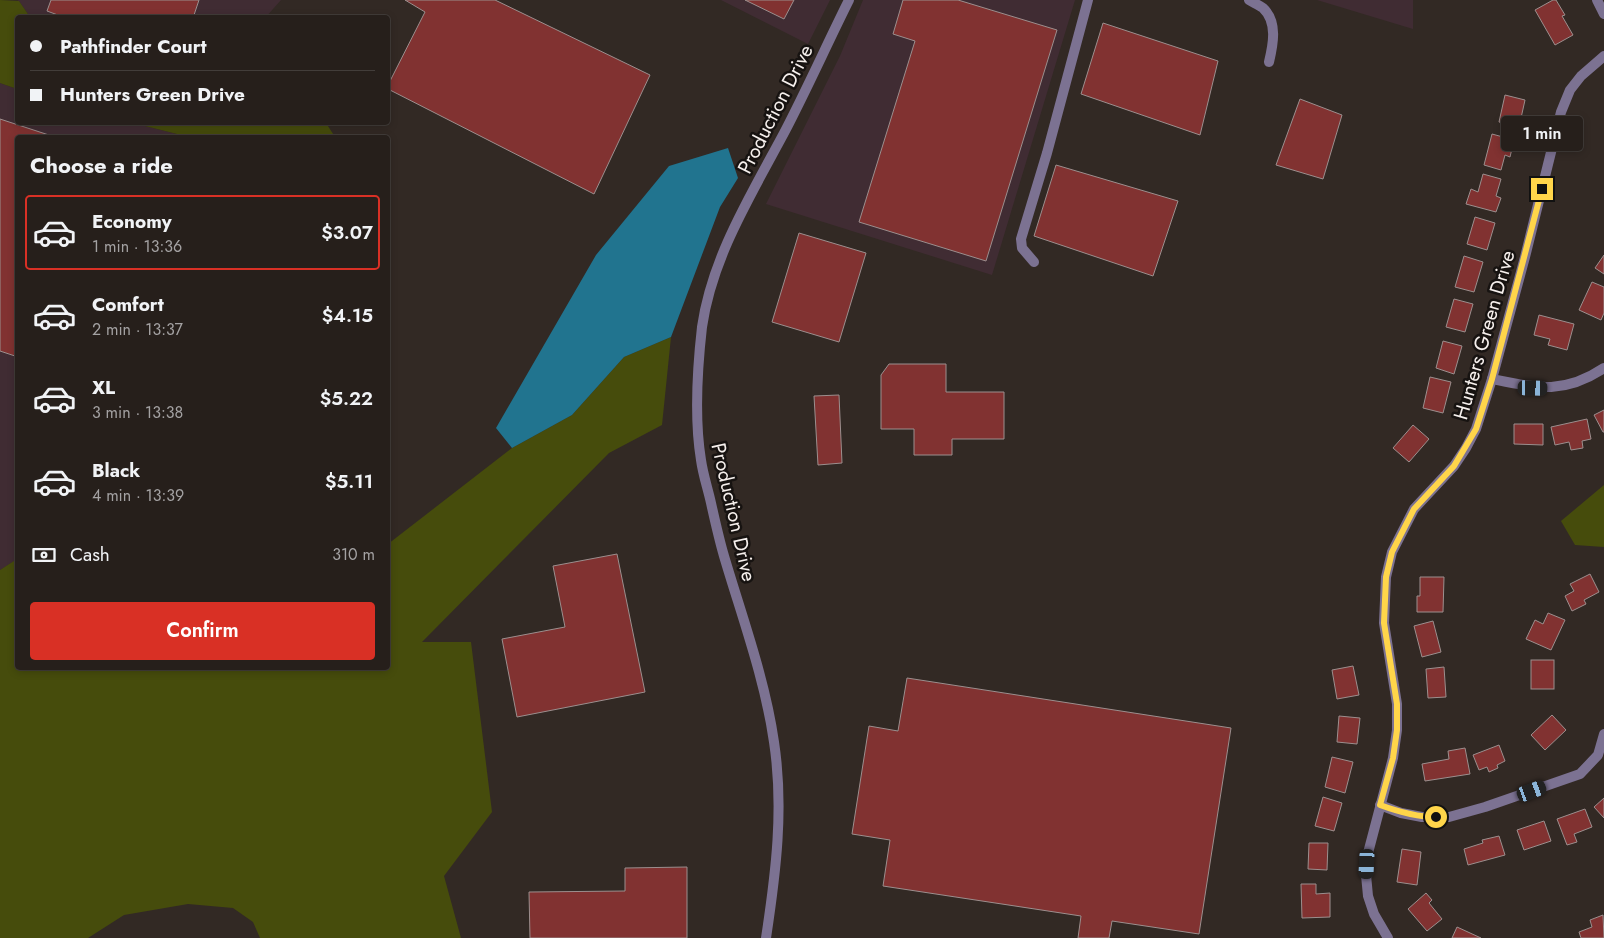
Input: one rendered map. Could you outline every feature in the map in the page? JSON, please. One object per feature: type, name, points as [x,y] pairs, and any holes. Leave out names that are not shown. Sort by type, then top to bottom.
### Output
[{"type":"street","name":"Production Drive","points":[[766,938],[779,833],[779,789],[774,741],[768,709],[723,552],[701,461],[697,398],[702,327],[709,295],[731,234],[802,97],[849,0]]},
{"type":"street","points":[[1034,262],[1022,248],[1021,239],[1047,152],[1088,0]]},
{"type":"street","points":[[1249,0],[1264,9],[1270,19],[1273,32],[1269,62]]},
{"type":"street","points":[[1597,0],[1604,14]]},
{"type":"street","name":"Hunters Green Drive","points":[[1388,938],[1374,914],[1368,896],[1366,875],[1368,853],[1393,758],[1397,730],[1397,704],[1384,623],[1386,577],[1392,552],[1414,509],[1454,466],[1476,429],[1492,379],[1525,257],[1561,112],[1570,90],[1581,76],[1604,56]]},
{"type":"street","points":[[1492,379],[1533,388],[1554,388],[1577,383],[1604,368]]},
{"type":"street","points":[[1380,805],[1401,813],[1422,817],[1449,817],[1485,807],[1580,774],[1598,755],[1604,734]]},
{"type":"shaded area","points":[[17,0],[281,0],[268,15],[29,15]]},
{"type":"shaded area","points":[[721,0],[830,0],[808,44]]},
{"type":"shaded area","points":[[863,0],[1075,0],[992,275],[766,204],[840,56]]},
{"type":"shaded area","points":[[1317,0],[1413,0],[1413,29]]},
{"type":"shaded area","points":[[0,83],[15,88],[15,125],[141,125],[181,135],[15,135],[15,561],[0,570]]},
{"type":"green space","points":[[0,0],[19,1],[29,15],[15,15],[15,88],[0,83]]},
{"type":"green space","points":[[141,125],[327,125],[334,135],[181,135]]},
{"type":"green space","points":[[671,337],[662,425],[609,453],[422,642],[471,642],[492,812],[444,876],[461,938],[260,938],[253,922],[233,908],[188,904],[124,915],[88,938],[0,938],[0,570],[15,560],[15,670],[390,670],[390,542],[512,448],[572,415],[624,357]]},
{"type":"green space","points":[[1604,485],[1604,547],[1575,545],[1561,521]]},
{"type":"water","points":[[728,148],[738,178],[720,207],[671,337],[624,357],[572,415],[512,448],[496,428],[596,255],[669,166]]},
{"type":"building","points":[[51,0],[199,0],[194,15],[58,15],[47,11]]},
{"type":"building","points":[[405,0],[495,0],[650,75],[594,194],[390,90],[390,81],[425,12]]},
{"type":"building","points":[[745,0],[794,0],[784,19]]},
{"type":"building","points":[[903,0],[958,0],[1057,30],[986,261],[859,222],[915,41],[893,34]]},
{"type":"building","points":[[1556,0],[1565,15],[1562,16],[1573,35],[1555,45],[1535,10]]},
{"type":"building","points":[[1103,23],[1218,61],[1200,135],[1081,94]]},
{"type":"building","points":[[1505,95],[1525,100],[1519,127],[1499,122]]},
{"type":"building","points":[[1300,99],[1342,115],[1323,179],[1276,165]]},
{"type":"building","points":[[0,119],[49,135],[15,135],[15,356],[0,351]]},
{"type":"building","points":[[1492,134],[1514,140],[1510,157],[1505,155],[1501,170],[1484,165]]},
{"type":"building","points":[[1056,165],[1178,201],[1153,276],[1034,236]]},
{"type":"building","points":[[1483,174],[1501,179],[1496,196],[1501,198],[1496,212],[1466,204],[1471,189],[1478,192]]},
{"type":"building","points":[[1475,217],[1495,223],[1487,250],[1467,244]]},
{"type":"building","points":[[799,233],[866,253],[839,342],[772,322]]},
{"type":"building","points":[[1604,255],[1604,274],[1595,268]]},
{"type":"building","points":[[1464,256],[1483,262],[1474,292],[1455,287]]},
{"type":"building","points":[[1592,282],[1604,287],[1604,313],[1601,320],[1579,310]]},
{"type":"building","points":[[1454,299],[1473,304],[1465,332],[1446,327]]},
{"type":"building","points":[[1539,315],[1574,324],[1567,350],[1548,345],[1550,339],[1534,335]]},
{"type":"building","points":[[1443,341],[1462,346],[1454,374],[1436,368]]},
{"type":"building","points":[[889,364],[946,364],[946,392],[1004,392],[1004,439],[952,439],[952,455],[914,455],[914,429],[881,429],[881,375]]},
{"type":"building","points":[[1430,377],[1451,382],[1443,413],[1423,408]]},
{"type":"building","points":[[839,395],[842,463],[818,465],[814,396]]},
{"type":"building","points":[[1604,410],[1604,432],[1603,432],[1594,415]]},
{"type":"building","points":[[1587,419],[1591,439],[1582,441],[1583,448],[1571,450],[1569,442],[1555,445],[1551,427]]},
{"type":"building","points":[[1514,424],[1543,424],[1543,445],[1514,444]]},
{"type":"building","points":[[1413,425],[1429,439],[1409,462],[1393,448]]},
{"type":"building","points":[[617,554],[645,692],[517,717],[502,639],[565,627],[553,566]]},
{"type":"building","points":[[1590,574],[1599,592],[1584,600],[1586,604],[1572,611],[1565,596],[1574,591],[1570,584]]},
{"type":"building","points":[[1420,577],[1444,577],[1443,612],[1417,612],[1417,596],[1420,596]]},
{"type":"building","points":[[1548,613],[1565,620],[1551,650],[1526,639],[1535,620],[1543,624]]},
{"type":"building","points":[[1433,621],[1441,652],[1422,657],[1414,626]]},
{"type":"building","points":[[1531,660],[1554,660],[1554,689],[1531,689]]},
{"type":"building","points":[[1353,666],[1359,695],[1337,699],[1332,670]]},
{"type":"building","points":[[1444,667],[1446,697],[1428,698],[1426,669]]},
{"type":"building","points":[[907,678],[1231,728],[1199,934],[1112,921],[1109,938],[1078,938],[1081,916],[883,886],[890,840],[852,834],[869,726],[898,731]]},
{"type":"building","points":[[1552,715],[1566,730],[1545,750],[1531,735]]},
{"type":"building","points":[[1339,716],[1360,718],[1357,744],[1337,742]]},
{"type":"building","points":[[1499,745],[1505,761],[1497,765],[1498,768],[1489,772],[1487,767],[1479,770],[1473,755]]},
{"type":"building","points":[[1465,748],[1470,774],[1425,781],[1422,764],[1449,759],[1448,751]]},
{"type":"building","points":[[1332,757],[1353,762],[1345,793],[1325,787]]},
{"type":"building","points":[[1323,797],[1342,803],[1334,831],[1315,826]]},
{"type":"building","points":[[1604,798],[1604,818],[1594,807]]},
{"type":"building","points":[[1585,809],[1592,827],[1574,834],[1577,842],[1567,845],[1557,819]]},
{"type":"building","points":[[1544,821],[1551,841],[1524,850],[1517,830]]},
{"type":"building","points":[[1499,836],[1505,855],[1468,865],[1464,849],[1483,843],[1482,840]]},
{"type":"building","points":[[1309,843],[1328,843],[1327,870],[1308,869]]},
{"type":"building","points":[[1402,849],[1421,852],[1417,885],[1397,882]]},
{"type":"building","points":[[687,867],[687,938],[530,938],[529,892],[625,891],[625,868]]},
{"type":"building","points":[[1301,884],[1316,884],[1316,894],[1330,893],[1330,917],[1302,918]]},
{"type":"building","points":[[1426,893],[1432,900],[1429,903],[1442,919],[1427,931],[1408,909]]},
{"type":"building","points":[[1603,915],[1604,938],[1581,938],[1579,932],[1592,927],[1590,920]]},
{"type":"building","points":[[1457,927],[1481,938],[1452,938]]},
{"type":"route","points":[[1436,817],[1422,817],[1401,813],[1380,805],[1393,758],[1397,730],[1397,704],[1384,623],[1386,577],[1392,552],[1414,509],[1454,466],[1476,429],[1492,379],[1542,189]]}]
